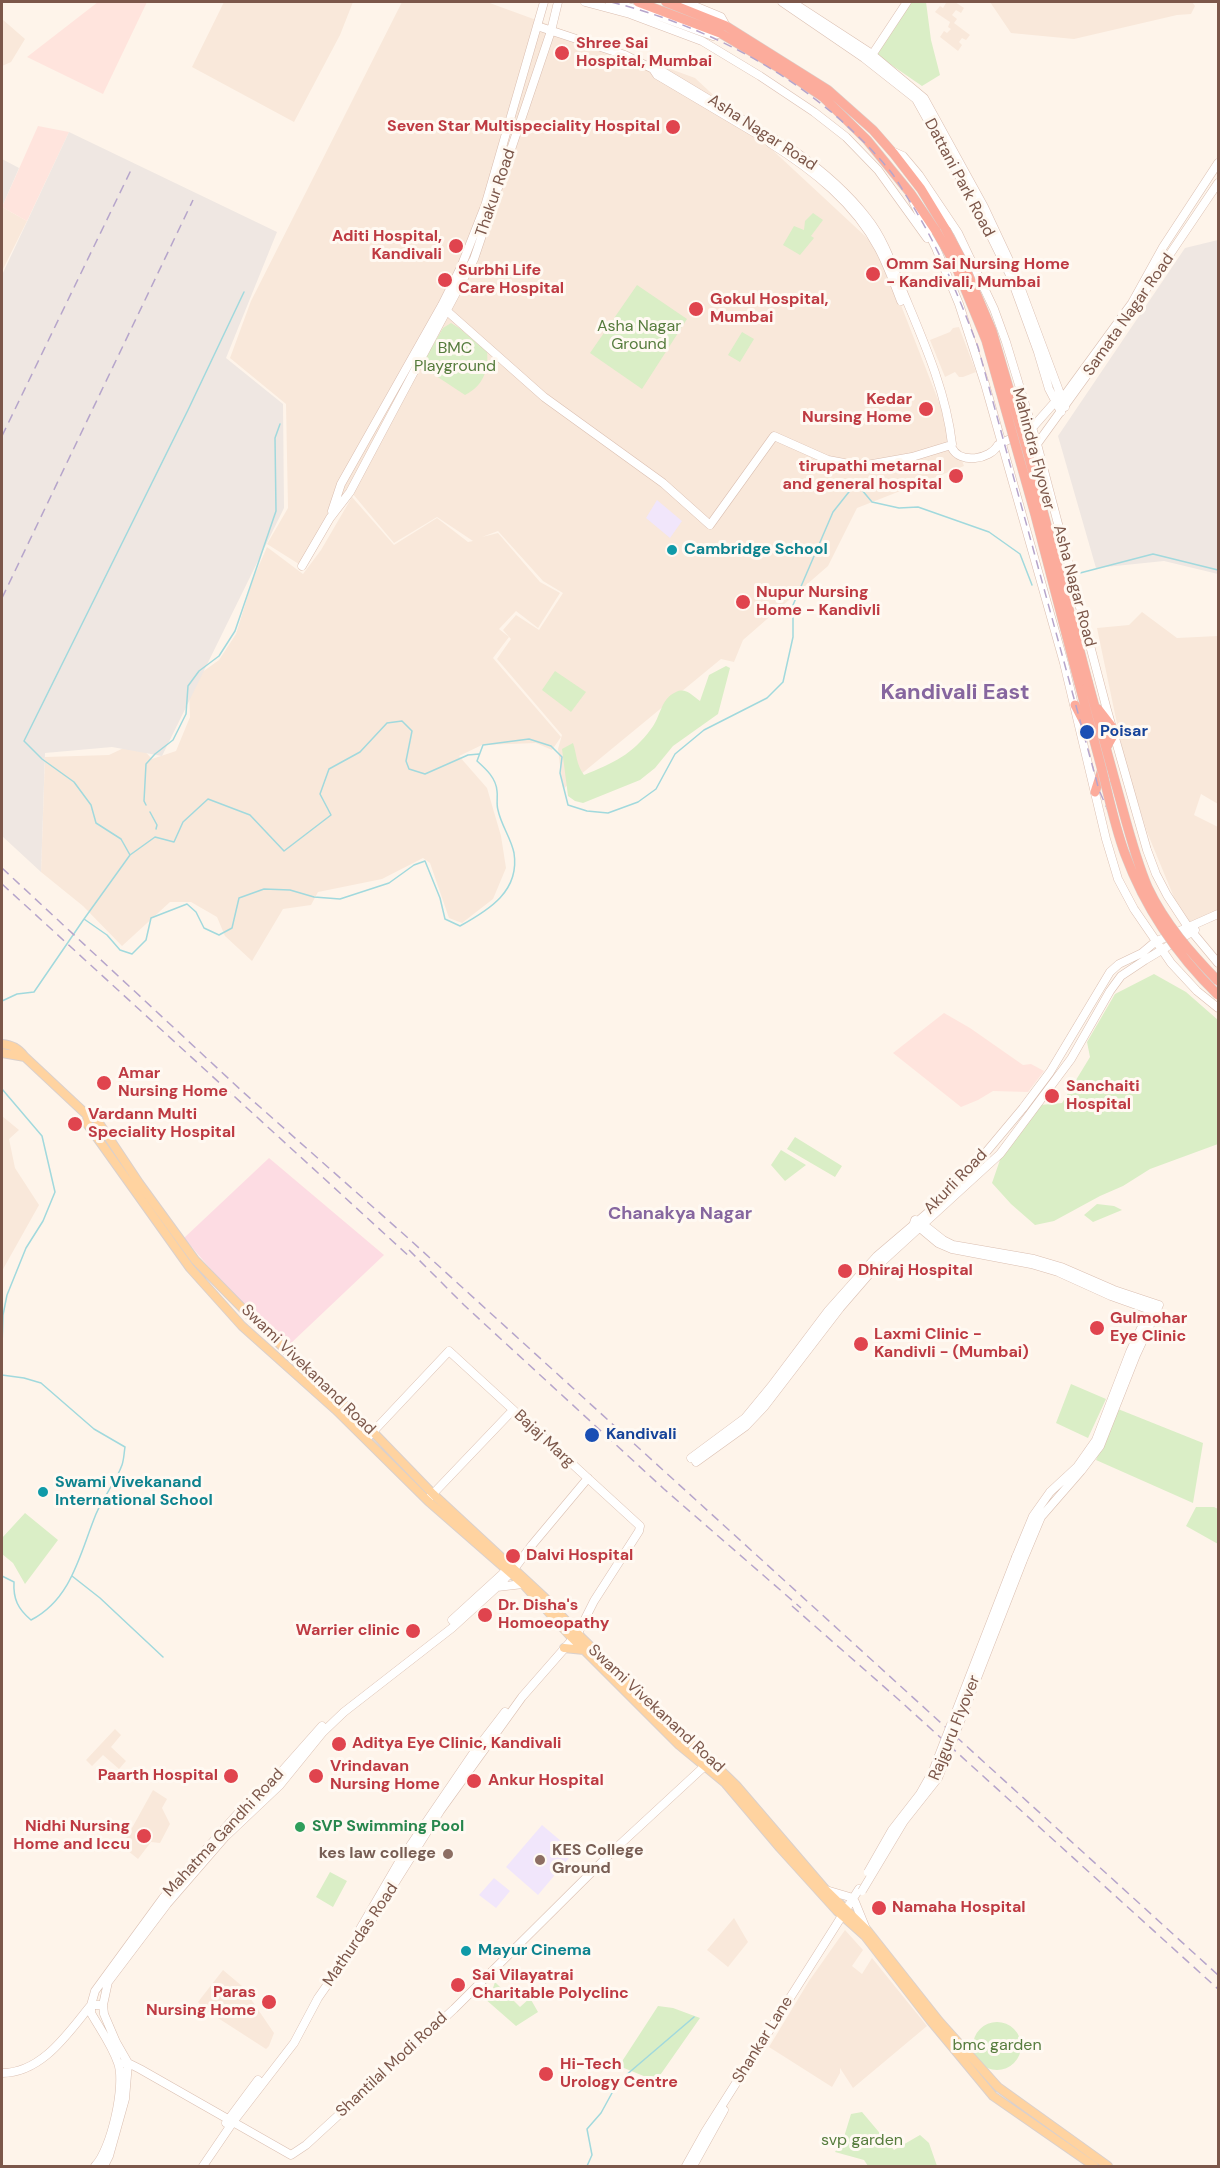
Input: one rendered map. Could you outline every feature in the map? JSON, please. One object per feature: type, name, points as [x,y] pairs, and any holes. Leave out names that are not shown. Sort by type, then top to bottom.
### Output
[{"type":"highway","points":[[638,2],[723,29]]},
{"type":"highway","points":[[666,2],[723,29]]},
{"type":"highway","name":"Mahindra Flyover","points":[[723,29],[828,90],[873,130],[921,189],[946,230],[962,260],[992,331],[1028,454],[1084,682]]},
{"type":"highway","name":"Mahindra Flyover","points":[[723,29],[823,97],[867,140],[911,194],[955,264],[986,340],[1084,682]]},
{"type":"highway","points":[[1084,682],[1113,730],[1106,748]]},
{"type":"highway","points":[[1084,682],[1091,733],[1125,853],[1151,912],[1177,950],[1218,995]]},
{"type":"highway","points":[[1093,699],[1141,870],[1176,935],[1218,981]]},
{"type":"highway","points":[[1075,705],[1091,733]]},
{"type":"highway","points":[[1095,792],[1102,770]]},
{"type":"main road","name":"Swami Vivekanand Road","points":[[4,1049],[20,1051],[87,1115],[95,1117],[139,1184],[195,1260],[430,1498],[497,1562],[510,1570],[685,1739],[733,1791],[780,1848],[865,1936],[993,2096],[1094,2166]]},
{"type":"main road","name":"Swami Vivekanand Road","points":[[430,1498],[510,1570],[544,1597],[575,1632],[584,1650],[679,1745],[736,1785],[844,1914],[867,1930],[939,2021],[998,2087],[1108,2166]]},
{"type":"main road","points":[[564,1648],[584,1650]]},
{"type":"street","name":"Thakur Road","points":[[408,373],[447,310],[474,259],[544,2]]},
{"type":"street","name":"Thakur Road","points":[[302,566],[330,518],[350,492],[461,267],[494,188],[537,73],[558,2]]},
{"type":"street","points":[[585,2],[630,14],[702,41],[814,112],[846,137],[878,170],[920,230],[936,248]]},
{"type":"street","points":[[610,2],[650,13],[713,36],[723,29],[721,17],[685,2]]},
{"type":"street","name":"Dattani Park Road","points":[[782,2],[806,14]]},
{"type":"street","name":"Dattani Park Road","points":[[792,2],[868,57],[916,99],[934,124],[1010,275],[1049,389],[1061,405]]},
{"type":"street","points":[[868,57],[902,2]]},
{"type":"street","points":[[868,57],[907,2]]},
{"type":"street","name":"Asha Nagar Road","points":[[537,26],[625,55],[653,69],[657,75],[798,160],[823,181],[861,220],[879,249],[922,350],[950,445]]},
{"type":"street","points":[[524,70],[537,73]]},
{"type":"street","name":"Asha Nagar Road","points":[[890,150],[903,156],[919,175],[958,233],[975,265],[1006,342],[1037,444],[1136,815],[1156,874],[1189,929],[1218,963]]},
{"type":"street","name":"Samata Nagar Road","points":[[1037,444],[1061,405],[1132,303],[1163,246],[1218,163]]},
{"type":"street","name":"Samata Nagar Road","points":[[1032,428],[1061,405],[1218,183]]},
{"type":"street","points":[[911,194],[959,304],[1075,705],[1118,879],[1134,909],[1161,950],[1197,991],[1218,1008]]},
{"type":"street","points":[[447,310],[544,397],[663,483],[710,525],[774,436],[828,460],[867,465],[912,457],[950,445],[955,454],[964,459],[977,457],[1000,448],[1032,428]]},
{"type":"street","points":[[1000,448],[1037,444]]},
{"type":"street","points":[[1016,495],[1031,488],[1047,487]]},
{"type":"street","name":"Akurli Road","points":[[693,1460],[745,1418],[840,1297],[877,1256],[920,1224],[1000,1155],[1071,1059],[1121,976],[1189,929],[1218,914]]},
{"type":"street","name":"Akurli Road","points":[[920,1224],[982,1157],[1023,1108],[1050,1072],[1110,972],[1119,964],[1142,953],[1155,942],[1218,919]]},
{"type":"street","name":"Rajguru Flyover","points":[[844,1914],[861,1890],[892,1830],[929,1779],[1020,1559],[1033,1516],[1050,1492],[1077,1467],[1096,1440],[1130,1352],[1153,1309],[1058,1272],[938,1243],[920,1224]]},
{"type":"street","name":"Bajaj Marg","points":[[370,1435],[449,1351],[640,1526]]},
{"type":"street","points":[[430,1498],[513,1410]]},
{"type":"street","name":"Mahatma Gandhi Road","points":[[2,2073],[17,2072],[33,2065],[74,2029],[91,2005],[95,1990],[163,1898],[241,1810],[275,1779],[319,1728],[341,1708],[448,1624],[510,1570],[588,1478]]},
{"type":"street","name":"Mathurdas Road","points":[[203,2166],[231,2121],[294,2043],[318,1998],[362,1935],[440,1811],[522,1697],[575,1632],[640,1526]]},
{"type":"street","points":[[497,1562],[495,1584],[523,1584]]},
{"type":"street","name":"Mahatma Gandhi Road","points":[[103,2005],[108,1982],[166,1904],[225,1838],[280,1785],[323,1732],[344,1712],[452,1628],[495,1584]]},
{"type":"street","points":[[198,2166],[290,2041],[315,1995],[358,1932],[399,1862],[472,1755],[518,1694],[575,1632]]},
{"type":"street","name":"Shantilal Modi Road","points":[[123,2063],[291,2155],[306,2145],[454,2008],[616,1848],[708,1764]]},
{"type":"street","points":[[826,1890],[854,1900],[867,1930]]},
{"type":"street","name":"Shankar Lane","points":[[686,2166],[705,2132],[844,1914]]},
{"type":"street","name":"Shankar Lane","points":[[693,2166],[726,2107],[844,1914]]},
{"type":"street","points":[[95,2166],[103,2157],[110,2132],[119,2094],[123,2063],[91,2013],[91,2005],[103,2005],[104,2014],[123,2063],[124,2099],[109,2156],[104,2166]]},
{"type":"shaded area","points":[[98,2],[147,2],[103,94],[27,57]]},
{"type":"shaded area","points":[[224,2],[353,2],[340,35],[294,122],[192,67]]},
{"type":"shaded area","points":[[402,2],[487,2],[695,78],[879,249],[964,466],[857,508],[828,566],[743,640],[734,662],[721,659],[563,789],[558,749],[562,735],[497,659],[511,639],[503,630],[516,615],[539,630],[563,593],[543,581],[498,531],[482,537],[498,533],[540,582],[560,593],[538,628],[516,611],[499,629],[509,637],[493,658],[561,737],[552,750],[536,743],[482,745],[459,756],[487,788],[501,836],[506,868],[493,899],[462,923],[449,918],[430,863],[423,858],[382,879],[318,892],[311,905],[283,909],[252,961],[225,936],[217,917],[191,902],[170,902],[122,946],[83,906],[41,872],[45,757],[109,755],[130,745],[139,745],[152,759],[176,751],[190,717],[189,688],[194,678],[219,660],[236,634],[253,579],[267,547],[303,574],[321,550],[352,497],[394,545],[437,518],[468,542],[473,541],[437,517],[394,543],[352,493],[302,566],[267,544],[288,508],[286,404],[230,358],[251,301]]},
{"type":"shaded area","points":[[944,2],[955,2],[964,8],[961,13],[956,10],[952,15],[957,19],[954,23],[970,35],[966,40],[962,38],[959,42],[962,45],[958,51],[940,37],[944,31],[947,33],[951,29],[948,27],[950,22],[935,12],[940,6],[943,8],[946,3]]},
{"type":"shaded area","points":[[990,2],[1192,2],[1195,6],[1191,14],[1177,15],[1074,39],[1011,33]]},
{"type":"shaded area","points":[[2,19],[25,39],[11,62],[2,66]]},
{"type":"shaded area","points":[[38,126],[69,132],[27,221],[2,207]]},
{"type":"shaded area","points":[[69,132],[277,232],[226,358],[283,404],[284,508],[162,756],[112,747],[45,753],[41,872],[2,836],[2,275]]},
{"type":"shaded area","points":[[2,159],[19,168],[2,207]]},
{"type":"shaded area","points":[[2,207],[27,221],[2,271]]},
{"type":"shaded area","points":[[1218,240],[1218,574],[1164,561],[1096,568],[1058,436],[1185,248]]},
{"type":"shaded area","points":[[959,327],[976,372],[959,377],[955,372],[945,377],[930,340]]},
{"type":"shaded area","points":[[657,500],[682,521],[670,538],[646,518]]},
{"type":"shaded area","points":[[1142,612],[1177,638],[1218,636],[1218,804],[1201,794],[1194,815],[1218,827],[1218,910],[1203,919],[1185,924],[1147,832],[1125,762],[1097,628],[1129,625]]},
{"type":"shaded area","points":[[944,1013],[1023,1065],[1031,1064],[1044,1071],[1028,1092],[993,1091],[961,1107],[893,1053]]},
{"type":"shaded area","points":[[2,1116],[19,1130],[9,1139],[15,1168],[39,1205],[2,1271]]},
{"type":"shaded area","points":[[269,1158],[384,1255],[289,1345],[226,1287],[184,1238]]},
{"type":"shaded area","points":[[115,1729],[121,1735],[111,1747],[126,1761],[119,1769],[103,1755],[92,1766],[86,1760]]},
{"type":"shaded area","points":[[153,1790],[167,1799],[162,1808],[170,1824],[160,1843],[151,1842],[138,1859],[122,1846]]},
{"type":"shaded area","name":"KES College Ground","points":[[542,1825],[574,1852],[538,1895],[506,1867]]},
{"type":"shaded area","points":[[494,1878],[510,1891],[496,1908],[479,1895]]},
{"type":"shaded area","points":[[734,1918],[748,1942],[728,1967],[707,1950]]},
{"type":"shaded area","points":[[845,1930],[863,1950],[852,1966],[862,1974],[872,1958],[927,2026],[853,2088],[840,2068],[840,2073],[832,2087],[769,2047],[809,1981]]},
{"type":"shaded area","points":[[223,1970],[242,1986],[274,2033],[266,2049],[204,2009],[198,2002]]},
{"type":"green space","points":[[903,2],[926,2],[931,40],[940,75],[922,86],[871,51]]},
{"type":"green space","points":[[813,213],[823,220],[811,236],[814,238],[800,255],[783,245],[794,226],[804,230],[805,221]]},
{"type":"green space","name":"Asha Nagar Ground","points":[[637,285],[687,319],[642,389],[590,353]]},
{"type":"green space","name":"BMC Playground","points":[[451,323],[487,351],[484,377],[465,395],[421,366],[443,328]]},
{"type":"green space","points":[[742,332],[754,339],[740,362],[728,355]]},
{"type":"green space","points":[[726,666],[730,668],[718,714],[673,746],[655,768],[640,780],[583,803],[568,796],[562,749],[573,743],[584,775],[613,762],[629,752],[644,738],[671,695],[682,690],[700,701],[709,675]]},
{"type":"green space","points":[[555,671],[586,692],[571,712],[542,690]]},
{"type":"green space","points":[[1154,974],[1186,992],[1218,1020],[1218,1144],[1150,1169],[1123,1186],[1054,1221],[1035,1225],[992,1183],[1001,1157],[1040,1105],[1062,1103],[1090,1057],[1087,1042],[1115,994]]},
{"type":"green space","points":[[795,1137],[842,1166],[835,1177],[787,1149]]},
{"type":"green space","points":[[781,1150],[806,1165],[785,1181],[771,1165]]},
{"type":"green space","points":[[1097,1204],[1114,1206],[1122,1210],[1093,1222],[1084,1215]]},
{"type":"green space","points":[[1071,1384],[1106,1399],[1088,1438],[1056,1423]]},
{"type":"green space","points":[[1118,1409],[1203,1443],[1193,1503],[1096,1460]]},
{"type":"green space","points":[[1196,1507],[1218,1509],[1218,1544],[1186,1526]]},
{"type":"green space","points":[[25,1513],[58,1540],[25,1584],[13,1563],[2,1554],[2,1538]]},
{"type":"green space","points":[[330,1872],[347,1881],[333,1907],[316,1897]]},
{"type":"green space","points":[[495,1982],[520,2007],[530,1998],[538,2012],[516,2026],[484,1998],[492,1991]]},
{"type":"green space","points":[[658,2006],[673,2008],[700,2018],[656,2081],[619,2066]]},
{"type":"green space","name":"bmc garden","points":[[992,2022],[1002,2022],[1017,2032],[1021,2046],[1020,2055],[1011,2066],[1002,2070],[992,2070],[977,2060],[973,2051],[973,2041],[983,2026]]},
{"type":"green space","name":"svp garden","points":[[862,2112],[894,2150],[920,2135],[929,2143],[937,2166],[868,2166],[864,2160],[835,2152],[844,2137],[851,2114]]},
{"type":"waterway","points":[[130,855],[121,839],[96,823],[91,805],[74,782],[42,759],[24,741],[244,292]]},
{"type":"waterway","points":[[146,805],[144,801],[146,764],[173,740],[186,714],[188,686],[199,671],[219,656],[235,631],[276,511],[275,438],[280,424]]},
{"type":"waterway","points":[[2,1001],[17,994],[34,992],[84,919],[107,935],[120,950],[132,954],[146,940],[151,918],[187,904],[196,912],[204,928],[219,935],[232,928],[239,898],[264,889],[290,890],[314,897],[340,899],[389,883],[414,865],[425,861],[440,898],[445,919],[460,926],[471,920],[500,898],[507,889],[515,866],[513,847],[497,808],[495,782],[477,761],[483,745],[529,739],[551,746],[562,757],[560,773],[568,805],[587,811],[608,813],[638,802],[656,789],[675,754],[704,730],[767,698],[783,682],[793,637],[793,605],[833,512],[856,483],[872,502],[899,508],[918,507],[989,532],[1020,554],[1032,585]]},
{"type":"waterway","points":[[1080,573],[1153,554],[1218,570]]},
{"type":"waterway","points":[[84,919],[130,855],[155,837],[174,842],[183,822],[208,799],[250,815],[284,851],[331,815],[320,794],[329,769],[360,752],[387,723],[402,721],[412,731],[406,761],[409,769],[425,774],[468,755],[479,754]]},
{"type":"waterway","points":[[150,812],[157,825],[156,829]]},
{"type":"waterway","points":[[2,1089],[42,1136],[55,1192],[43,1221],[26,1248],[7,1295],[3,1315],[2,1347]]},
{"type":"waterway","points":[[2,1375],[41,1383],[94,1429],[125,1447],[123,1463],[96,1514],[73,1574],[56,1600],[31,1620],[17,1603],[14,1582],[2,1576]]},
{"type":"waterway","points":[[72,1576],[100,1598],[163,1657]]},
{"type":"waterway","points":[[587,2166],[592,2155],[587,2129],[601,2113],[618,2082],[694,2017]]},
{"type":"railway","points":[[611,2],[690,28],[728,45],[799,88],[863,141],[891,172],[911,203],[948,273],[978,347],[1099,790],[1118,833],[1163,914],[1218,986]]},
{"type":"railway","points":[[2,436],[131,170]]},
{"type":"railway","points":[[2,598],[193,200]]},
{"type":"railway","points":[[2,868],[243,1092],[408,1238],[1218,1975]]},
{"type":"railway","points":[[2,884],[411,1258]]},
{"type":"railway","points":[[409,1250],[464,1305],[664,1489],[801,1608]]},
{"type":"railway","points":[[792,1606],[1218,1989]]},
{"type":"place","name":"Shree Sai Hospital, Mumbai","points":[[562,53]]},
{"type":"place","name":"Seven Star Multispeciality Hospital","points":[[673,127]]},
{"type":"place","name":"Aditi Hospital, Kandivali","points":[[456,246]]},
{"type":"place","name":"Omm Sai Nursing Home - Kandivali, Mumbai","points":[[873,274]]},
{"type":"place","name":"Surbhi Life Care Hospital","points":[[445,280]]},
{"type":"place","name":"Gokul Hospital, Mumbai","points":[[696,309]]},
{"type":"place","name":"Kedar Nursing Home","points":[[926,409]]},
{"type":"place","name":"tirupathi metarnal and general hospital","points":[[956,476]]},
{"type":"place","name":"Cambridge School","points":[[672,550]]},
{"type":"place","name":"Nupur Nursing Home - Kandivli","points":[[743,602]]},
{"type":"place","name":"Poisar","points":[[1087,732]]},
{"type":"place","name":"Amar Nursing Home","points":[[104,1083]]},
{"type":"place","name":"Sanchaiti Hospital","points":[[1052,1096]]},
{"type":"place","name":"Vardann Multi Speciality Hospital","points":[[75,1124]]},
{"type":"place","name":"Dhiraj Hospital","points":[[845,1271]]},
{"type":"place","name":"Gulmohar Eye Clinic","points":[[1097,1328]]},
{"type":"place","name":"Laxmi Clinic - Kandivli - (Mumbai)","points":[[861,1344]]},
{"type":"place","name":"Kandivali","points":[[592,1435]]},
{"type":"place","name":"Swami Vivekanand International School","points":[[43,1492]]},
{"type":"place","name":"Dalvi Hospital","points":[[513,1556]]},
{"type":"place","name":"Dr. Disha's Homoeopathy","points":[[485,1615]]},
{"type":"place","name":"Warrier clinic","points":[[413,1631]]},
{"type":"place","name":"Aditya Eye Clinic, Kandivali","points":[[339,1744]]},
{"type":"place","name":"Paarth Hospital","points":[[231,1776]]},
{"type":"place","name":"Vrindavan Nursing Home","points":[[316,1776]]},
{"type":"place","name":"Ankur Hospital","points":[[474,1781]]},
{"type":"place","name":"SVP Swimming Pool","points":[[300,1827]]},
{"type":"place","name":"Nidhi Nursing Home and Iccu","points":[[144,1836]]},
{"type":"place","name":"kes law college","points":[[448,1854]]},
{"type":"place","name":"KES College Ground","points":[[540,1860]]},
{"type":"place","name":"Namaha Hospital","points":[[879,1908]]},
{"type":"place","name":"Mayur Cinema","points":[[466,1951]]},
{"type":"place","name":"Sai Vilayatrai Charitable Polyclinc","points":[[458,1985]]},
{"type":"place","name":"Paras Nursing Home","points":[[269,2002]]},
{"type":"place","name":"Hi-Tech Urology Centre","points":[[546,2074]]},
{"type":"district","name":"Kandivali East","points":[[955,693]]},
{"type":"district","name":"Chanakya Nagar","points":[[680,1214]]}]
